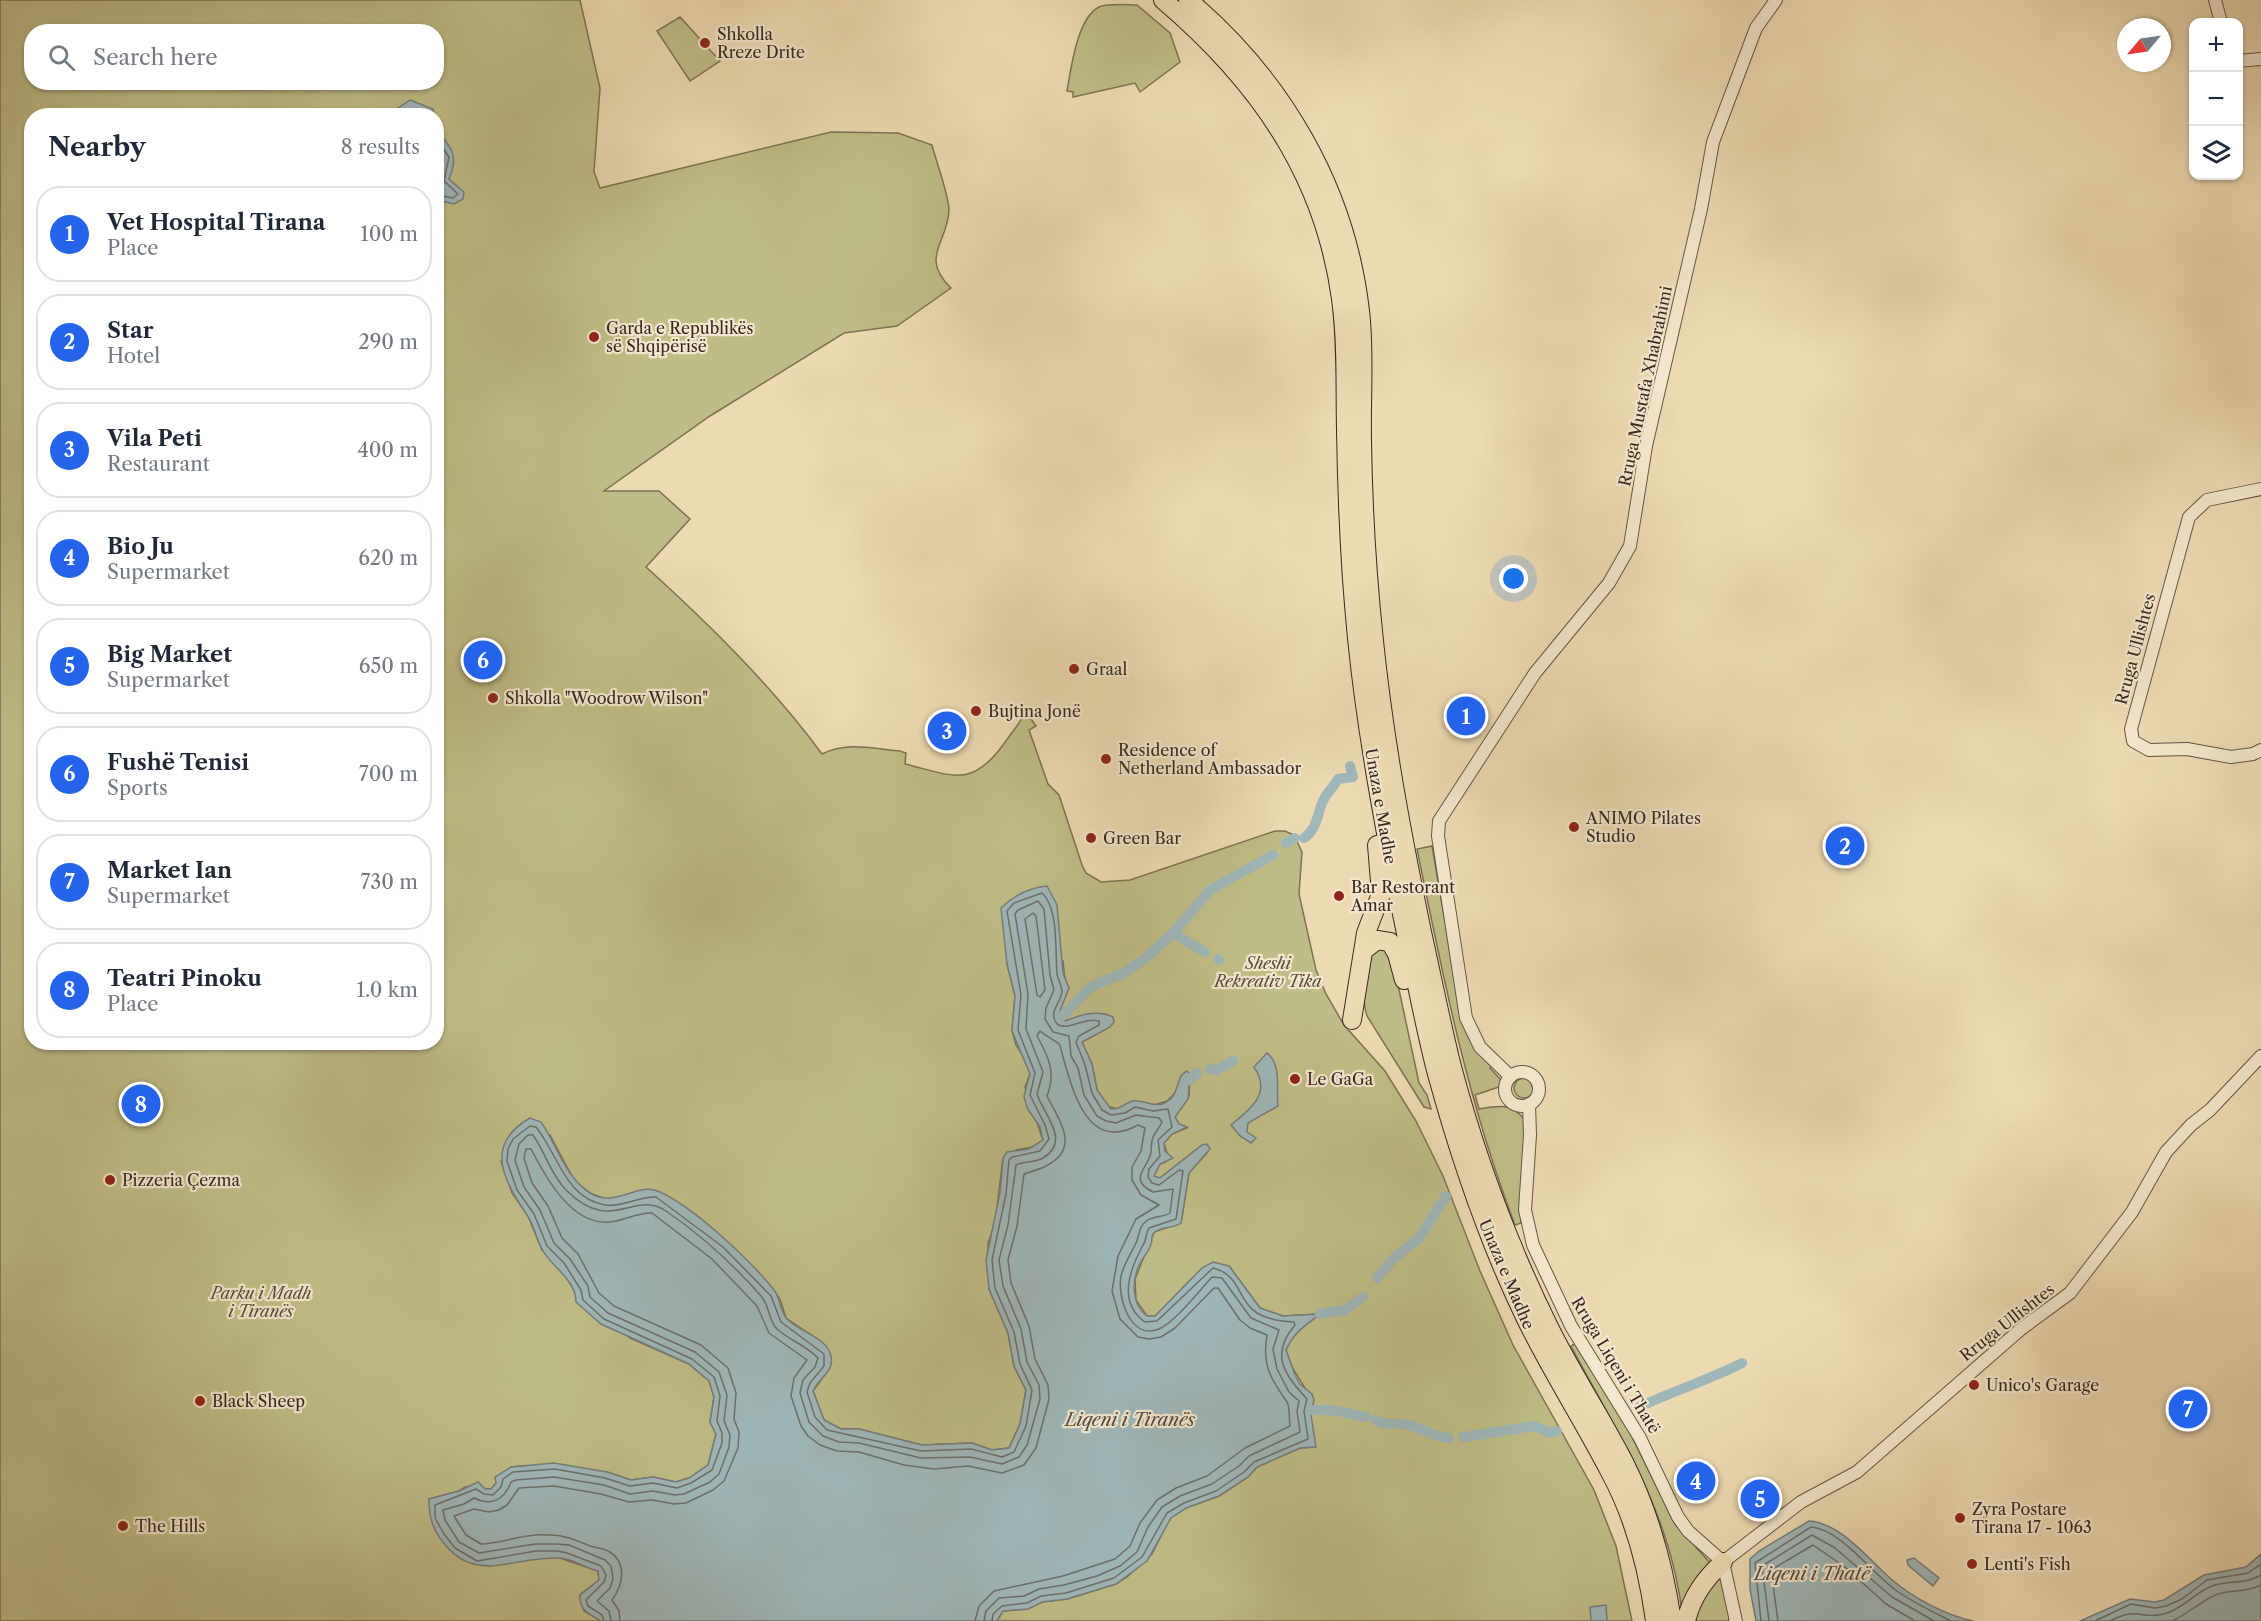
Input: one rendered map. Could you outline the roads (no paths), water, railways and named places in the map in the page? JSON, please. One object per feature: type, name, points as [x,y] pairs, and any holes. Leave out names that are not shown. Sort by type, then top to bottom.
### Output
[{"type":"highway","name":"Unaza e Madhe","points":[[1163,0],[1224,56],[1270,113],[1305,176],[1328,236],[1344,325],[1347,496],[1352,583],[1363,692],[1381,808],[1434,1061],[1468,1178],[1512,1289],[1558,1381],[1612,1474],[1626,1506],[1641,1550],[1655,1621]]},
{"type":"highway","name":"Unaza e Madhe","points":[[1188,0],[1240,48],[1282,103],[1317,163],[1343,228],[1360,314],[1363,495],[1379,693],[1398,812],[1447,1045],[1473,1140],[1509,1241],[1554,1339],[1623,1461],[1647,1515],[1661,1559],[1672,1621]]},
{"type":"highway","points":[[1352,1020],[1366,933],[1381,894],[1376,833],[1381,808]]},
{"type":"highway","points":[[1363,951],[1381,939],[1393,946],[1402,970],[1419,1041],[1434,1061]]},
{"type":"highway","points":[[1686,1621],[1689,1609],[1702,1583],[1723,1562]]},
{"type":"street","name":"Rruga Mustafa Xhabrahimi","points":[[1510,1076],[1480,1047],[1466,1018],[1438,836],[1439,821],[1535,673],[1609,583],[1630,546],[1646,446],[1701,209],[1713,142],[1756,28],[1776,0]]},
{"type":"street","points":[[2215,0],[2220,18]]},
{"type":"street","points":[[2243,61],[2261,59]]},
{"type":"street","name":"Rruga Ullishtes","points":[[2261,489],[2206,500],[2189,518],[2131,729],[2133,741],[2149,750],[2187,749],[2231,757],[2253,754],[2261,750]]},
{"type":"street","name":"Rruga Ullishtes","points":[[1723,1562],[1801,1502],[1857,1472],[2020,1329],[2070,1293],[2133,1212],[2166,1152],[2191,1125],[2211,1110],[2261,1056]]},
{"type":"street","points":[[1523,1072],[1534,1077],[1538,1094],[1528,1104],[1520,1106],[1509,1099],[1505,1088],[1510,1076],[1523,1072]]},
{"type":"street","name":"Rruga Liqeni i Thatë","points":[[1528,1104],[1530,1135],[1525,1210],[1533,1245],[1571,1326],[1640,1438],[1678,1517],[1688,1531],[1723,1562]]},
{"type":"street","points":[[1723,1562],[1736,1621]]},
{"type":"water","points":[[410,100],[430,108],[398,108]]},
{"type":"water","points":[[444,139],[454,158],[449,179],[464,192],[463,199],[454,204],[444,202]]},
{"type":"water","name":"Liqeni i Tiranës","points":[[1047,886],[1057,905],[1063,973],[1069,988],[1058,1016],[1065,1021],[1095,1013],[1113,1017],[1114,1022],[1110,1027],[1082,1042],[1092,1064],[1097,1090],[1111,1109],[1133,1101],[1154,1105],[1162,1104],[1173,1097],[1180,1077],[1187,1071],[1190,1074],[1188,1099],[1175,1117],[1179,1124],[1187,1127],[1172,1134],[1164,1143],[1165,1151],[1173,1158],[1160,1164],[1154,1176],[1160,1178],[1202,1145],[1207,1144],[1210,1149],[1189,1173],[1181,1223],[1158,1230],[1153,1235],[1150,1247],[1139,1265],[1134,1285],[1138,1305],[1147,1316],[1155,1316],[1202,1268],[1213,1262],[1229,1266],[1260,1308],[1283,1316],[1320,1314],[1296,1334],[1286,1350],[1300,1384],[1312,1394],[1314,1400],[1311,1415],[1316,1447],[1300,1448],[1257,1467],[1248,1477],[1219,1496],[1186,1508],[1171,1518],[1147,1561],[1116,1584],[1067,1599],[1042,1602],[1028,1609],[1003,1611],[997,1621],[601,1621],[583,1608],[580,1600],[580,1595],[599,1580],[598,1571],[564,1558],[482,1565],[468,1562],[455,1555],[436,1532],[429,1499],[459,1491],[478,1482],[485,1489],[491,1489],[496,1483],[495,1477],[511,1467],[554,1463],[607,1472],[631,1480],[653,1477],[676,1482],[689,1478],[708,1465],[716,1434],[710,1422],[714,1397],[709,1381],[689,1364],[601,1324],[576,1302],[568,1280],[546,1256],[529,1219],[511,1189],[502,1164],[502,1151],[506,1140],[515,1128],[530,1118],[541,1122],[568,1170],[590,1193],[609,1198],[643,1190],[660,1192],[705,1222],[751,1264],[774,1290],[787,1319],[818,1339],[828,1349],[832,1362],[813,1391],[824,1420],[841,1429],[859,1429],[922,1445],[972,1443],[992,1450],[1009,1448],[1020,1424],[1026,1390],[1014,1366],[1008,1333],[989,1289],[986,1260],[1000,1193],[1003,1158],[1007,1152],[1029,1149],[1043,1140],[1040,1127],[1027,1108],[1024,1096],[1030,1074],[1012,1031],[1015,996],[1007,964],[1001,908],[1022,893]]},
{"type":"water","points":[[1267,1053],[1277,1070],[1278,1106],[1248,1123],[1247,1132],[1256,1138],[1251,1143],[1240,1136],[1231,1125],[1257,1100],[1261,1085],[1254,1067]]},
{"type":"water","name":"Liqeni i Thatë","points":[[1809,1521],[1821,1523],[1843,1535],[1891,1579],[1919,1599],[1951,1615],[1973,1621],[1756,1621],[1750,1589],[1750,1559],[1759,1551]]},
{"type":"water","points":[[2261,1554],[2261,1621],[2080,1621],[2130,1599],[2155,1602],[2164,1600],[2204,1575],[2246,1567]]},
{"type":"water","points":[[1914,1558],[1939,1578],[1933,1586],[1908,1565],[1907,1560]]},
{"type":"water","points":[[1606,1605],[1607,1621],[1591,1621],[1590,1607]]},
{"type":"waterway","points":[[1304,838],[1312,830],[1324,799],[1338,779],[1353,777],[1350,766]]},
{"type":"waterway","points":[[1286,843],[1295,838]]},
{"type":"waterway","points":[[1060,1018],[1092,986],[1122,974],[1145,959],[1174,932],[1210,890],[1273,855]]},
{"type":"waterway","points":[[1173,933],[1205,952]]},
{"type":"waterway","points":[[1210,1069],[1216,1070],[1233,1061]]},
{"type":"waterway","points":[[1189,1080],[1197,1073]]},
{"type":"waterway","points":[[1377,1278],[1395,1257],[1419,1238],[1446,1196]]},
{"type":"waterway","points":[[1320,1314],[1345,1310],[1363,1297]]},
{"type":"waterway","points":[[1639,1407],[1742,1363]]},
{"type":"waterway","points":[[1310,1410],[1332,1410],[1366,1417]]},
{"type":"waterway","points":[[1375,1420],[1386,1424],[1409,1425],[1437,1436],[1449,1438]]},
{"type":"waterway","points":[[1463,1437],[1535,1426],[1550,1433],[1557,1431]]},
{"type":"place","name":"Shkolla Rreze Drite","points":[[705,43]]},
{"type":"place","name":"Garda e Republikës së Shqipërisë","points":[[594,337]]},
{"type":"place","name":"Fushë Tenisi","points":[[483,660]]},
{"type":"place","name":"Graal","points":[[1074,669]]},
{"type":"place","name":"Shkolla \"Woodrow Wilson\"","points":[[493,698]]},
{"type":"place","name":"Bujtina Jonë","points":[[976,711]]},
{"type":"place","name":"Vet Hospital Tirana","points":[[1466,716]]},
{"type":"place","name":"Vila Peti","points":[[947,731]]},
{"type":"place","name":"Residence of Netherland Ambassador","points":[[1106,759]]},
{"type":"place","name":"ANIMO Pilates Studio","points":[[1574,827]]},
{"type":"place","name":"Green Bar","points":[[1091,838]]},
{"type":"place","name":"Star","points":[[1845,846]]},
{"type":"place","name":"Bar Restorant Amar","points":[[1339,896]]},
{"type":"place","name":"Le GaGa","points":[[1295,1079]]},
{"type":"place","name":"Teatri Pinoku","points":[[141,1104]]},
{"type":"place","name":"Pizzeria Çezma","points":[[110,1180]]},
{"type":"place","name":"Unico's Garage","points":[[1974,1385]]},
{"type":"place","name":"Black Sheep","points":[[200,1401]]},
{"type":"place","name":"Market Ian","points":[[2188,1409]]},
{"type":"place","name":"Bio Ju","points":[[1696,1481]]},
{"type":"place","name":"Big Market","points":[[1760,1499]]},
{"type":"place","name":"Zyra Postare Tirana 17 - 1063","points":[[1960,1518]]},
{"type":"place","name":"The Hills","points":[[123,1526]]},
{"type":"place","name":"Lenti's Fish","points":[[1972,1564]]},
{"type":"park label","name":"Sheshi Rekreativ Tika","points":[[1268,972]]},
{"type":"park label","name":"Parku i Madh i Tiranës","points":[[261,1302]]}]
